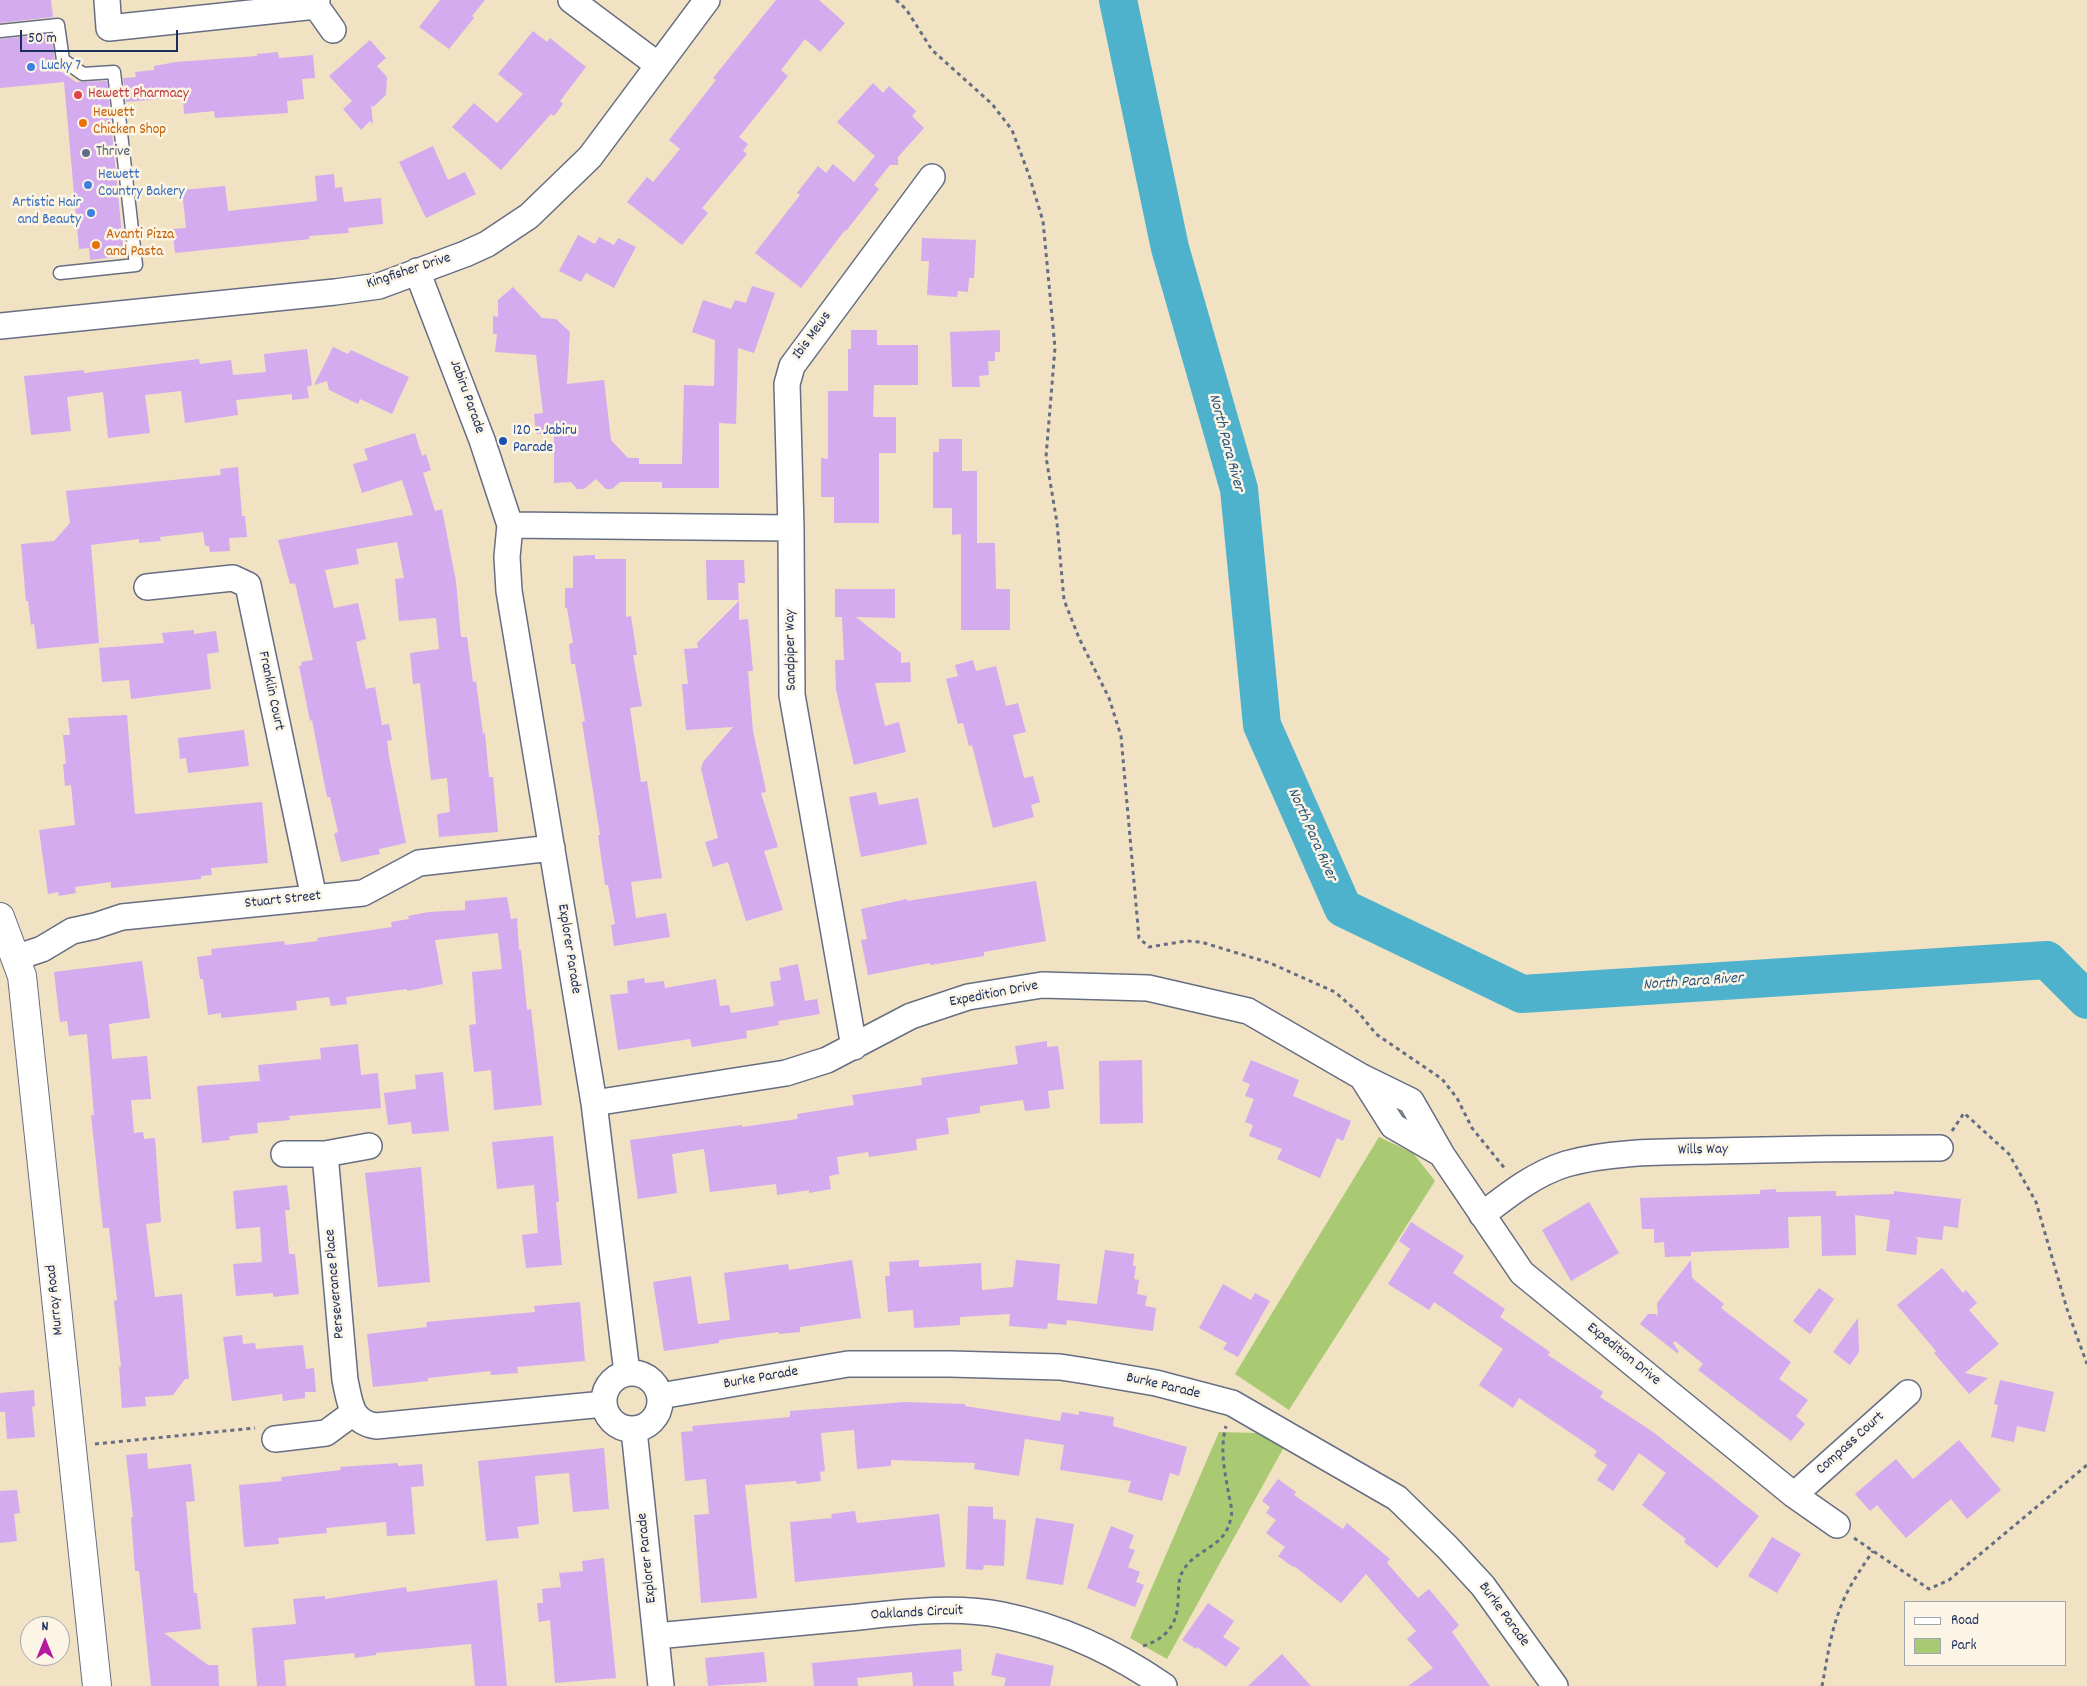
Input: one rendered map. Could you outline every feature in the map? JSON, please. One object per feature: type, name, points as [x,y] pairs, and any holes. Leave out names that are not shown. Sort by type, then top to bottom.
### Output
[{"type":"street","points":[[107,0],[109,28],[317,3],[333,30]]},
{"type":"street","points":[[571,0],[658,65]]},
{"type":"street","name":"Kingfisher Drive","points":[[0,326],[379,286],[487,244],[529,216],[590,158],[707,0]]},
{"type":"street","name":"Ibis Mews","points":[[791,528],[786,392],[792,366],[932,177]]},
{"type":"street","name":"Jabiru Parade","points":[[417,271],[482,440],[510,525]]},
{"type":"street","points":[[510,525],[791,528]]},
{"type":"street","name":"Explorer Parade","points":[[510,525],[507,557],[509,591],[594,1103],[628,1373]]},
{"type":"street","name":"Sandpiper Way","points":[[791,528],[792,694],[854,1047]]},
{"type":"street","name":"Franklin Court","points":[[148,587],[233,578],[248,585],[314,898]]},
{"type":"street","name":"Stuart Street","points":[[16,958],[42,949],[72,931],[96,926],[122,917],[363,893],[419,863],[552,848]]},
{"type":"street","name":"Murray Road","points":[[0,917],[22,976],[97,1686]]},
{"type":"street","name":"Expedition Drive","points":[[594,1103],[786,1073],[827,1060],[910,1016],[968,997],[1042,985],[1148,988],[1248,1011],[1362,1077],[1393,1126],[1442,1155],[1522,1273],[1794,1495],[1837,1525]]},
{"type":"street","points":[[284,1154],[324,1154],[369,1146]]},
{"type":"street","name":"Wills Way","points":[[1482,1215],[1519,1186],[1566,1164],[1649,1153],[1825,1148],[1940,1148]]},
{"type":"street","name":"Perseverance Place","points":[[324,1154],[345,1380],[353,1413]]},
{"type":"street","name":"Burke Parade","points":[[660,1396],[848,1364],[950,1364],[1060,1367],[1156,1383],[1232,1403],[1397,1498],[1448,1548],[1483,1586],[1555,1686]]},
{"type":"street","points":[[628,1373],[643,1375],[653,1381],[660,1396],[658,1412],[653,1422],[634,1430],[620,1427],[612,1422],[606,1413],[604,1404],[606,1391],[612,1381],[618,1376],[628,1373]]},
{"type":"street","name":"Compass Court","points":[[1794,1495],[1908,1393]]},
{"type":"street","points":[[275,1439],[326,1433],[353,1413],[365,1424],[376,1426],[604,1404]]},
{"type":"street","name":"Explorer Parade","points":[[634,1430],[661,1686]]},
{"type":"street","name":"Oaklands Circuit","points":[[656,1636],[888,1614],[928,1611],[969,1611],[1002,1615],[1051,1628],[1102,1648],[1164,1686]]},
{"type":"lane","points":[[0,31],[58,26],[64,60],[83,74],[114,72],[136,265],[60,273]]},
{"type":"path","points":[[896,0],[906,9],[932,50],[992,104],[1012,130],[1029,175],[1043,221],[1056,348],[1046,457],[1057,523],[1064,600],[1079,638],[1109,698],[1121,736],[1139,938],[1149,947],[1186,941],[1201,942],[1270,963],[1335,992],[1359,1013],[1376,1034],[1442,1079],[1458,1098],[1472,1128],[1519,1186]]},
{"type":"path","points":[[1940,1148],[1964,1113],[2008,1154],[2036,1202],[2067,1309],[2087,1364]]},
{"type":"path","points":[[1125,1661],[1134,1649],[1157,1642],[1172,1628],[1178,1604],[1178,1580],[1184,1567],[1221,1540],[1231,1516],[1222,1460],[1223,1436],[1232,1403]]},
{"type":"path","points":[[72,1446],[264,1428],[275,1439]]},
{"type":"path","points":[[1837,1525],[1929,1589],[1949,1580],[2087,1465]]},
{"type":"path","points":[[1822,1686],[1840,1609],[1857,1574],[1872,1551]]},
{"type":"green space","points":[[1379,1137],[1413,1153],[1435,1181],[1289,1410],[1235,1374]]},
{"type":"green space","points":[[1219,1432],[1257,1433],[1284,1447],[1167,1659],[1130,1638]]},
{"type":"building","points":[[0,0],[51,0],[53,17],[0,23]]},
{"type":"building","points":[[440,0],[485,0],[472,16],[474,18],[449,49],[419,27]]},
{"type":"building","points":[[776,0],[819,0],[845,23],[820,52],[805,39],[781,70],[788,76],[739,137],[748,144],[743,151],[747,154],[702,208],[708,213],[682,245],[627,202],[647,177],[653,182],[680,149],[669,140],[716,80],[713,78]]},
{"type":"building","points":[[533,31],[547,42],[550,38],[586,67],[560,101],[563,104],[554,116],[551,114],[501,170],[452,127],[474,103],[497,123],[523,94],[498,74]]},
{"type":"building","points":[[51,34],[55,62],[59,70],[76,82],[107,81],[124,256],[90,260],[89,248],[79,249],[64,82],[0,88],[0,39]]},
{"type":"building","points":[[370,40],[386,58],[377,66],[387,77],[386,95],[373,107],[371,104],[373,124],[370,121],[361,130],[343,109],[352,101],[329,76]]},
{"type":"building","points":[[278,52],[279,58],[313,55],[315,78],[302,79],[304,99],[287,101],[288,113],[215,118],[214,111],[184,114],[183,97],[126,102],[123,78],[136,77],[135,72],[154,70],[154,66],[176,62],[257,56],[257,54]]},
{"type":"building","points":[[873,83],[883,93],[889,86],[916,111],[912,116],[924,128],[898,157],[898,165],[890,165],[874,185],[879,189],[801,288],[755,253],[800,195],[797,193],[818,166],[826,173],[833,164],[854,182],[875,156],[837,122]]},
{"type":"building","points":[[433,146],[448,180],[465,172],[476,194],[426,218],[399,162]]},
{"type":"building","points":[[334,174],[335,188],[342,187],[344,202],[381,198],[383,224],[348,228],[349,233],[309,236],[310,239],[175,253],[172,229],[186,228],[182,190],[225,186],[228,211],[317,201],[315,176]]},
{"type":"building","points":[[578,235],[595,244],[599,237],[614,245],[618,238],[636,247],[614,288],[586,273],[581,282],[559,271]]},
{"type":"building","points":[[922,238],[976,240],[974,278],[969,278],[968,292],[958,291],[957,297],[927,295],[929,261],[921,261]]},
{"type":"building","points":[[752,286],[775,293],[754,353],[738,348],[736,424],[719,423],[719,488],[662,488],[662,482],[620,482],[612,489],[606,489],[596,479],[584,489],[577,489],[571,482],[554,483],[554,432],[536,434],[534,414],[543,413],[536,355],[495,352],[497,334],[493,334],[493,316],[498,317],[498,300],[513,287],[542,318],[556,319],[570,332],[567,384],[604,380],[611,440],[628,458],[639,458],[639,464],[682,464],[684,385],[714,386],[715,340],[692,332],[703,300],[731,309],[735,300],[746,303]]},
{"type":"building","points":[[851,330],[877,330],[877,345],[918,345],[918,385],[874,385],[873,417],[896,417],[896,453],[879,453],[879,523],[834,523],[834,497],[821,497],[821,458],[828,459],[828,391],[848,391],[848,349],[851,349]]},
{"type":"building","points":[[1000,330],[1000,352],[995,352],[995,361],[988,361],[989,375],[979,376],[980,387],[952,387],[950,332]]},
{"type":"building","points":[[333,347],[348,354],[351,350],[409,377],[392,414],[360,399],[358,404],[329,390],[327,381],[314,385]]},
{"type":"building","points":[[307,349],[312,385],[307,387],[309,398],[292,400],[292,394],[236,400],[238,415],[185,423],[181,391],[145,395],[150,433],[108,438],[103,392],[67,397],[71,431],[31,435],[24,376],[84,370],[84,373],[199,359],[200,364],[231,360],[233,375],[266,372],[264,354]]},
{"type":"building","points":[[415,433],[422,456],[426,454],[431,470],[423,473],[435,511],[442,509],[456,581],[461,637],[467,637],[473,682],[476,681],[483,734],[485,733],[489,777],[493,777],[498,832],[439,837],[437,814],[450,812],[447,778],[431,780],[420,683],[413,684],[410,653],[439,649],[436,618],[399,621],[395,579],[404,578],[397,542],[356,549],[359,564],[325,570],[334,608],[358,603],[366,639],[356,642],[366,689],[375,687],[382,725],[389,724],[392,740],[387,741],[389,756],[406,843],[379,849],[380,854],[341,862],[334,834],[338,832],[330,797],[327,797],[299,666],[302,665],[301,662],[313,660],[295,583],[290,584],[278,540],[413,515],[402,480],[362,493],[353,464],[368,460],[364,449]]},
{"type":"building","points":[[939,439],[962,439],[962,471],[977,471],[977,543],[995,543],[996,589],[1010,589],[1010,630],[961,630],[961,534],[952,535],[952,508],[933,508],[933,452],[939,452]]},
{"type":"building","points":[[238,467],[242,516],[245,516],[247,537],[229,538],[230,551],[210,552],[209,546],[205,546],[203,532],[160,537],[161,541],[139,543],[139,539],[91,545],[99,643],[37,649],[34,624],[31,625],[28,601],[26,601],[21,544],[54,541],[70,523],[66,491],[221,475],[220,469]]},
{"type":"building","points":[[595,555],[595,559],[626,559],[626,617],[631,616],[637,655],[633,655],[642,706],[630,708],[641,782],[647,781],[662,878],[631,882],[636,918],[666,913],[670,937],[614,946],[611,925],[615,924],[608,885],[605,885],[598,835],[600,835],[582,722],[585,721],[575,664],[571,664],[569,644],[573,643],[567,608],[565,608],[565,588],[573,588],[573,556]]},
{"type":"building","points":[[706,560],[744,560],[745,583],[738,583],[739,600],[707,600]]},
{"type":"building","points":[[835,589],[895,589],[895,618],[856,617],[901,653],[901,663],[910,662],[911,682],[875,683],[885,726],[899,722],[906,752],[854,765],[836,690],[835,660],[844,660],[842,617],[835,617]]},
{"type":"building","points":[[739,601],[739,620],[748,619],[753,671],[748,671],[753,731],[766,792],[761,793],[778,847],[764,851],[783,910],[746,921],[728,862],[713,867],[705,842],[718,838],[701,769],[703,762],[733,727],[686,730],[682,684],[688,684],[684,649],[698,648],[697,643]]},
{"type":"building","points":[[194,630],[194,634],[216,631],[219,652],[207,654],[211,689],[131,699],[129,680],[102,682],[99,648],[164,643],[162,633]]},
{"type":"building","points":[[973,660],[976,671],[996,666],[1006,706],[1018,703],[1026,732],[1013,735],[1024,778],[1033,776],[1040,802],[1031,805],[1034,817],[993,828],[972,745],[969,746],[963,723],[958,724],[946,679],[958,676],[955,665]]},
{"type":"building","points":[[127,715],[135,814],[262,802],[268,863],[211,868],[212,875],[201,876],[201,879],[111,888],[111,882],[75,887],[76,893],[59,896],[58,892],[48,894],[39,830],[75,825],[71,785],[65,786],[63,764],[66,764],[63,735],[70,735],[68,718]]},
{"type":"building","points":[[244,730],[249,766],[188,773],[186,758],[180,759],[178,738]]},
{"type":"building","points":[[876,792],[879,805],[918,798],[927,844],[861,857],[849,797]]},
{"type":"building","points":[[1036,881],[1046,941],[984,952],[984,956],[930,965],[930,963],[868,975],[861,940],[867,939],[861,909],[907,899],[907,901]]},
{"type":"building","points":[[507,897],[511,919],[517,918],[527,1010],[531,1009],[542,1105],[494,1110],[491,1070],[474,1072],[469,1025],[476,1024],[472,972],[502,969],[498,933],[435,940],[443,984],[407,991],[407,989],[346,997],[347,1004],[331,1006],[329,997],[296,1001],[297,1010],[221,1018],[221,1013],[208,1015],[203,979],[200,979],[197,957],[212,955],[211,949],[284,941],[285,945],[318,941],[317,938],[392,927],[391,922],[409,919],[408,916],[429,912],[465,910],[465,901]]},
{"type":"building","points":[[142,961],[150,1018],[109,1024],[112,1059],[147,1056],[151,1099],[131,1100],[134,1133],[143,1132],[144,1139],[155,1138],[161,1222],[146,1224],[155,1297],[182,1294],[189,1379],[185,1379],[173,1395],[145,1397],[146,1406],[122,1408],[119,1367],[121,1367],[114,1301],[117,1300],[109,1228],[103,1228],[91,1115],[94,1115],[87,1034],[69,1036],[67,1021],[60,1022],[54,972]]},
{"type":"building","points":[[798,964],[805,1001],[817,999],[820,1014],[778,1021],[779,1025],[746,1031],[747,1038],[692,1047],[690,1039],[618,1050],[610,995],[628,993],[627,981],[644,978],[645,983],[664,981],[665,988],[716,979],[720,1006],[729,1005],[731,1013],[774,1006],[770,982],[781,980],[779,968]]},
{"type":"building","points":[[1047,1041],[1047,1047],[1058,1046],[1064,1089],[1048,1091],[1050,1108],[1025,1111],[1023,1100],[980,1106],[980,1113],[947,1118],[949,1134],[916,1139],[917,1150],[869,1157],[868,1152],[837,1157],[839,1174],[829,1176],[831,1189],[809,1193],[809,1190],[777,1195],[776,1184],[710,1192],[704,1149],[672,1154],[677,1193],[638,1199],[630,1140],[798,1119],[797,1114],[854,1105],[852,1095],[922,1085],[921,1078],[1018,1064],[1015,1046]]},
{"type":"building","points":[[358,1044],[361,1075],[378,1073],[381,1108],[289,1116],[290,1120],[257,1123],[258,1133],[229,1136],[230,1140],[202,1143],[197,1086],[260,1081],[258,1065],[321,1059],[320,1048]]},
{"type":"building","points":[[1142,1060],[1143,1123],[1100,1124],[1099,1061]]},
{"type":"building","points":[[1251,1060],[1299,1080],[1293,1096],[1351,1121],[1343,1141],[1337,1138],[1320,1178],[1277,1159],[1282,1149],[1249,1136],[1253,1125],[1245,1122],[1254,1099],[1245,1096],[1250,1084],[1242,1081]]},
{"type":"building","points":[[443,1072],[449,1131],[412,1134],[411,1122],[388,1125],[384,1093],[416,1089],[415,1075]]},
{"type":"building","points":[[553,1136],[559,1202],[556,1202],[562,1265],[526,1268],[522,1235],[538,1233],[534,1185],[497,1189],[492,1142]]},
{"type":"building","points":[[421,1167],[430,1282],[378,1287],[365,1173]]},
{"type":"building","points":[[287,1185],[290,1210],[285,1210],[289,1254],[295,1254],[299,1294],[273,1297],[273,1293],[236,1296],[233,1264],[262,1262],[260,1227],[236,1229],[233,1191]]},
{"type":"building","points":[[1776,1189],[1776,1192],[1836,1191],[1836,1196],[1894,1194],[1894,1191],[1961,1199],[1958,1228],[1944,1226],[1942,1240],[1916,1237],[1918,1240],[1916,1255],[1886,1251],[1890,1220],[1855,1215],[1856,1255],[1822,1256],[1821,1216],[1788,1217],[1789,1248],[1691,1252],[1691,1256],[1665,1257],[1664,1242],[1654,1243],[1654,1229],[1642,1229],[1640,1198],[1760,1194],[1760,1190]]},
{"type":"building","points":[[1589,1202],[1619,1253],[1571,1281],[1542,1230]]},
{"type":"building","points":[[1411,1222],[1464,1256],[1453,1273],[1505,1309],[1500,1317],[1550,1352],[1548,1355],[1603,1392],[1600,1397],[1653,1432],[1759,1516],[1717,1568],[1684,1542],[1686,1539],[1642,1505],[1666,1473],[1639,1453],[1613,1491],[1597,1480],[1607,1465],[1594,1456],[1597,1451],[1519,1398],[1513,1408],[1479,1385],[1503,1349],[1434,1302],[1429,1310],[1388,1284],[1410,1249],[1399,1241]]},
{"type":"building","points":[[1105,1250],[1134,1254],[1133,1266],[1136,1266],[1134,1279],[1139,1280],[1137,1294],[1147,1296],[1145,1306],[1156,1308],[1153,1331],[1067,1320],[1066,1325],[1048,1323],[1047,1329],[1009,1326],[1010,1314],[960,1317],[960,1325],[914,1328],[913,1310],[888,1312],[885,1276],[890,1276],[889,1262],[919,1260],[919,1267],[981,1263],[982,1290],[1013,1287],[1016,1260],[1060,1264],[1057,1300],[1097,1304]]},
{"type":"building","points":[[852,1260],[861,1318],[800,1327],[800,1332],[779,1334],[779,1332],[719,1340],[719,1343],[664,1351],[653,1282],[691,1276],[698,1324],[730,1320],[724,1273],[788,1264],[789,1270]]},
{"type":"building","points":[[1691,1260],[1692,1278],[1724,1304],[1721,1308],[1791,1362],[1779,1379],[1808,1400],[1796,1416],[1805,1424],[1791,1441],[1698,1370],[1703,1364],[1675,1341],[1673,1343],[1679,1352],[1677,1353],[1640,1324],[1648,1314],[1656,1314],[1658,1317],[1657,1303]]},
{"type":"building","points":[[1942,1268],[1963,1293],[1966,1290],[1977,1303],[1969,1310],[1999,1344],[1965,1373],[1988,1378],[1969,1394],[1897,1305]]},
{"type":"building","points":[[1223,1284],[1251,1300],[1255,1293],[1270,1301],[1238,1357],[1223,1349],[1227,1343],[1199,1328]]},
{"type":"building","points":[[1819,1288],[1834,1299],[1810,1334],[1793,1321]]},
{"type":"building","points":[[580,1302],[585,1361],[517,1367],[518,1373],[491,1375],[490,1371],[428,1378],[428,1381],[373,1387],[367,1334],[427,1327],[426,1322],[535,1312],[534,1306]]},
{"type":"building","points":[[1858,1318],[1859,1352],[1850,1365],[1833,1352]]},
{"type":"building","points":[[242,1335],[243,1344],[255,1343],[256,1349],[303,1345],[306,1369],[314,1368],[316,1392],[305,1392],[305,1398],[283,1401],[282,1394],[232,1401],[223,1337]]},
{"type":"building","points":[[2000,1380],[2054,1392],[2045,1432],[2017,1426],[2014,1442],[1991,1437],[1998,1405],[1994,1404]]},
{"type":"building","points":[[34,1390],[35,1406],[32,1407],[35,1437],[7,1439],[5,1412],[0,1412],[0,1393]]},
{"type":"building","points":[[905,1402],[965,1404],[965,1406],[1060,1421],[1062,1412],[1079,1415],[1079,1411],[1114,1417],[1113,1426],[1187,1447],[1179,1476],[1170,1473],[1162,1501],[1128,1492],[1131,1481],[1060,1470],[1064,1445],[1025,1439],[1019,1476],[974,1469],[975,1463],[891,1460],[891,1466],[857,1469],[854,1430],[821,1433],[825,1471],[820,1472],[821,1481],[797,1484],[796,1481],[745,1485],[757,1598],[701,1603],[694,1515],[709,1514],[706,1479],[685,1481],[681,1432],[693,1431],[692,1426],[790,1417],[790,1411]]},
{"type":"building","points":[[1959,1440],[2001,1490],[1967,1519],[1951,1499],[1906,1538],[1877,1505],[1870,1511],[1855,1494],[1896,1459],[1913,1479]]},
{"type":"building","points":[[604,1448],[609,1509],[573,1512],[569,1473],[535,1476],[539,1524],[517,1527],[519,1538],[486,1541],[478,1461]]},
{"type":"building","points":[[147,1453],[148,1469],[191,1464],[195,1501],[186,1502],[194,1593],[197,1593],[201,1629],[164,1633],[208,1665],[218,1665],[219,1686],[151,1686],[139,1571],[135,1571],[131,1517],[133,1517],[126,1455]]},
{"type":"building","points":[[398,1463],[398,1466],[422,1464],[424,1486],[411,1487],[415,1534],[387,1536],[386,1522],[326,1528],[327,1533],[278,1538],[279,1544],[244,1547],[239,1485],[282,1481],[281,1477],[341,1470],[340,1467]]},
{"type":"building","points":[[1278,1479],[1296,1492],[1294,1495],[1343,1529],[1347,1523],[1390,1559],[1387,1563],[1418,1598],[1429,1589],[1459,1625],[1452,1632],[1490,1686],[1408,1686],[1433,1668],[1407,1639],[1416,1631],[1366,1574],[1341,1603],[1294,1566],[1278,1556],[1285,1547],[1266,1533],[1276,1520],[1266,1513],[1270,1507],[1262,1501]]},
{"type":"building","points":[[17,1490],[20,1513],[14,1514],[17,1541],[0,1543],[0,1491]]},
{"type":"building","points":[[968,1506],[993,1507],[993,1519],[1006,1520],[1004,1566],[984,1565],[983,1570],[966,1569]]},
{"type":"building","points":[[855,1511],[857,1523],[939,1514],[945,1567],[795,1582],[790,1522],[832,1518],[831,1514]]},
{"type":"building","points":[[1036,1518],[1074,1524],[1063,1585],[1026,1579]]},
{"type":"building","points":[[1111,1526],[1134,1535],[1129,1548],[1135,1550],[1128,1567],[1140,1572],[1136,1582],[1144,1585],[1135,1607],[1087,1588]]},
{"type":"building","points":[[1772,1537],[1801,1554],[1777,1593],[1748,1576]]},
{"type":"building","points":[[604,1558],[616,1678],[555,1683],[550,1620],[539,1622],[537,1603],[543,1603],[542,1589],[561,1587],[559,1573],[583,1571],[582,1561]]},
{"type":"building","points":[[497,1580],[507,1686],[475,1686],[471,1644],[376,1653],[376,1655],[355,1658],[354,1653],[284,1660],[286,1686],[257,1686],[252,1628],[296,1624],[293,1599],[325,1596],[325,1599],[406,1587],[407,1592]]},
{"type":"building","points":[[1208,1603],[1234,1621],[1223,1637],[1240,1648],[1226,1667],[1197,1647],[1196,1649],[1182,1640]]},
{"type":"building","points":[[961,1649],[962,1671],[953,1672],[954,1686],[913,1686],[912,1672],[857,1678],[858,1686],[814,1686],[812,1663]]},
{"type":"building","points":[[764,1652],[767,1682],[708,1686],[705,1658]]},
{"type":"building","points":[[996,1653],[1054,1666],[1050,1686],[1004,1686],[1006,1678],[991,1675]]},
{"type":"building","points":[[1282,1654],[1311,1686],[1248,1686]]},
{"type":"waterway","name":"North Para River","points":[[1118,0],[1170,248],[1239,489],[1262,725],[1343,908],[1522,994],[2047,960],[2087,1000]]},
{"type":"place","name":"Lucky 7","points":[[31,67]]},
{"type":"place","name":"Hewett Pharmacy","points":[[78,95]]},
{"type":"place","name":"Hewett Chicken Shop","points":[[83,123]]},
{"type":"place","name":"Thrive","points":[[86,153]]},
{"type":"place","name":"Hewett Country Bakery","points":[[88,185]]},
{"type":"place","name":"Artistic Hair and Beauty","points":[[91,213]]},
{"type":"place","name":"Avanti Pizza and Pasta","points":[[96,245]]},
{"type":"place","name":"120 - Jabiru Parade","points":[[503,441]]}]
